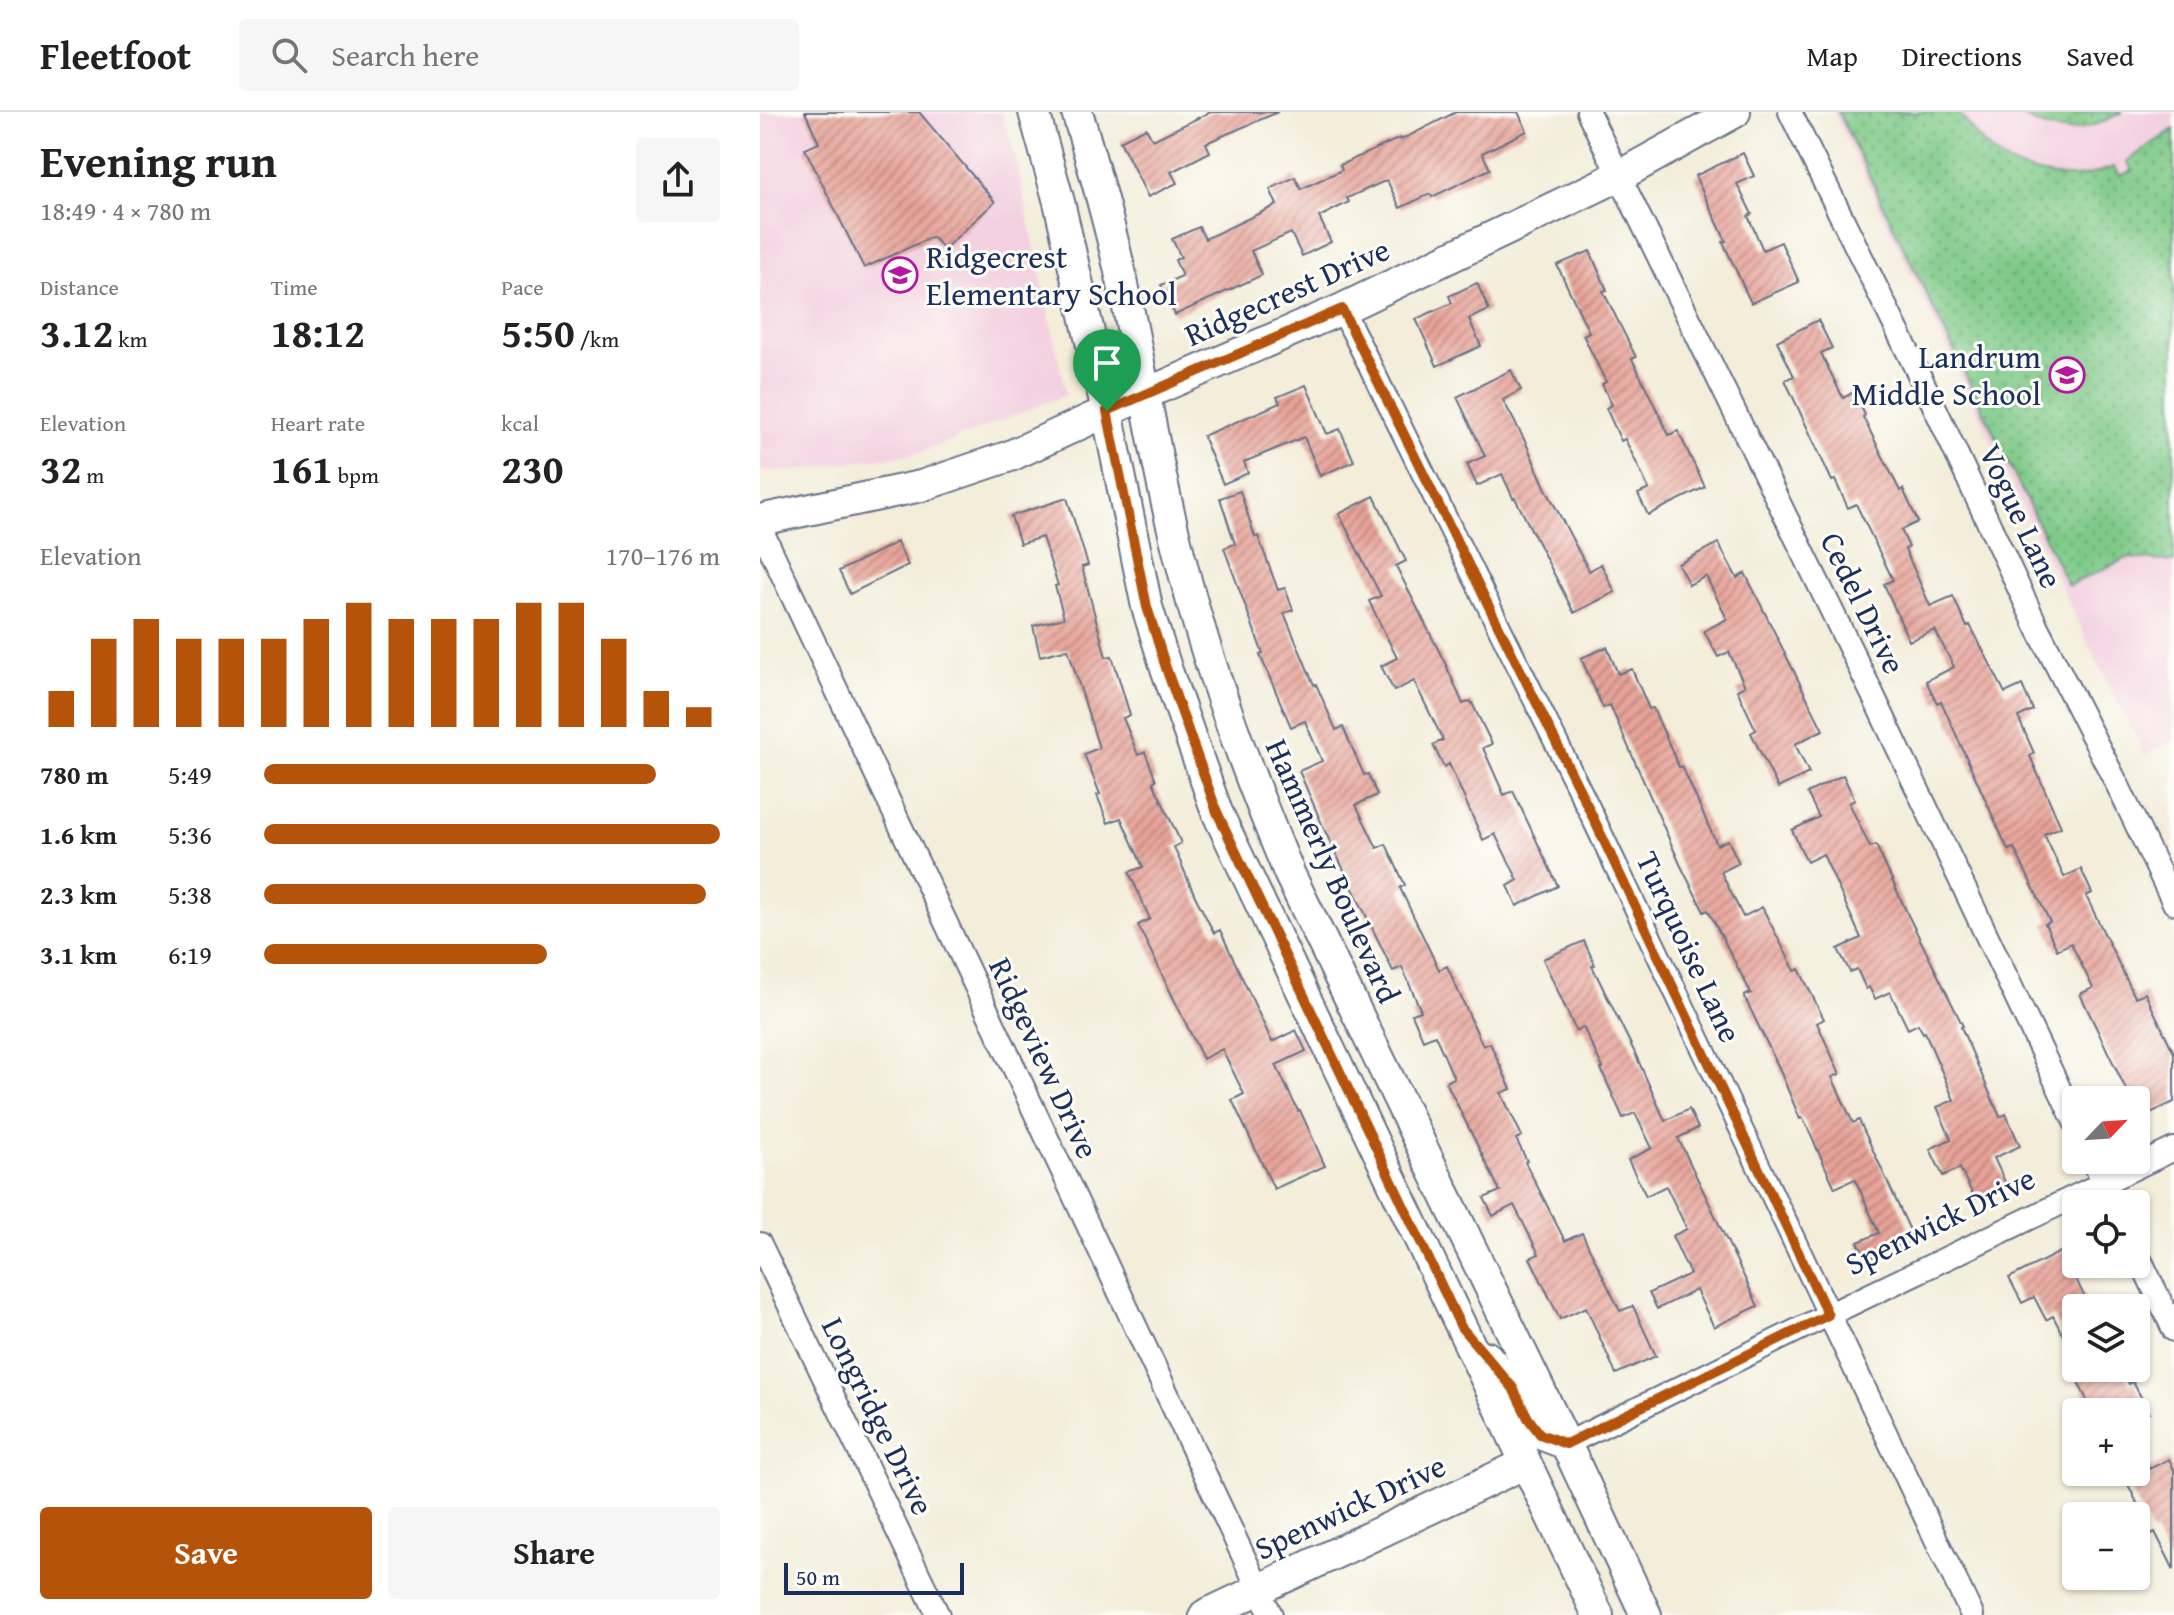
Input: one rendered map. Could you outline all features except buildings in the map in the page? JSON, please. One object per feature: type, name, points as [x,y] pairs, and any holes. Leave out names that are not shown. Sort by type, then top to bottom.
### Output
[{"type":"main road","points":[[1034,112],[1059,202],[1107,411],[1147,607],[1217,812],[1598,1615]]},
{"type":"main road","name":"Hammerly Boulevard","points":[[1077,112],[1111,235],[1171,524],[1213,677],[1256,795],[1290,875],[1646,1615]]},
{"type":"main road","name":"Ridgecrest Drive","points":[[760,520],[921,486],[1010,456],[1342,309],[1619,176],[1735,112]]},
{"type":"main road","points":[[1217,812],[1256,795]]},
{"type":"main road","points":[[1355,1099],[1390,1083]]},
{"type":"main road","points":[[1461,1327],[1513,1388],[1540,1434],[1566,1444]]},
{"type":"main road","points":[[1526,1463],[1549,1467],[1555,1473],[1580,1519],[1624,1569]]},
{"type":"main road","name":"Spenwick Drive","points":[[1205,1615],[1265,1602],[1526,1463]]},
{"type":"street","name":"Cedel Drive","points":[[1588,112],[1869,687],[2062,1094]]},
{"type":"street","name":"Vogue Lane","points":[[1790,112],[1930,397],[2037,627],[2174,903]]},
{"type":"street","name":"Turquoise Lane","points":[[1342,309],[1588,807],[1972,1615]]},
{"type":"street","name":"Ridgeview Drive","points":[[760,527],[1265,1602]]},
{"type":"street","name":"Spenwick Drive","points":[[1566,1444],[2174,1149]]},
{"type":"street","points":[[2099,1174],[2107,1190]]},
{"type":"street","name":"Longridge Drive","points":[[760,1244],[938,1615]]},
{"type":"street","points":[[2149,1278],[2174,1330]]},
{"type":"shaded area","name":"Ridgecrest Elementary School","points":[[760,112],[1001,112],[1015,155],[1066,395],[919,453],[790,471],[760,471]]},
{"type":"shaded area","name":"Landrum Middle School","points":[[1833,112],[2174,112],[2174,741],[2145,755],[2102,672]]},
{"type":"green space","name":"Landrum Middle School","points":[[1838,112],[1958,112],[1982,142],[2008,163],[2064,177],[2084,176],[2114,167],[2121,176],[2132,170],[2127,161],[2174,129],[2174,562],[2127,558],[2068,586]]},
{"type":"green space","points":[[2014,112],[2123,112],[2081,129],[2056,130]]},
{"type":"place","name":"Ridgecrest Elementary School","points":[[900,275]]},
{"type":"place","name":"Landrum Middle School","points":[[2067,375]]},
{"type":"route","points":[[1342,309],[1588,807],[1828,1315],[1566,1444],[1540,1434],[1513,1388],[1461,1327],[1217,812],[1147,607],[1107,411],[1342,309]]}]
